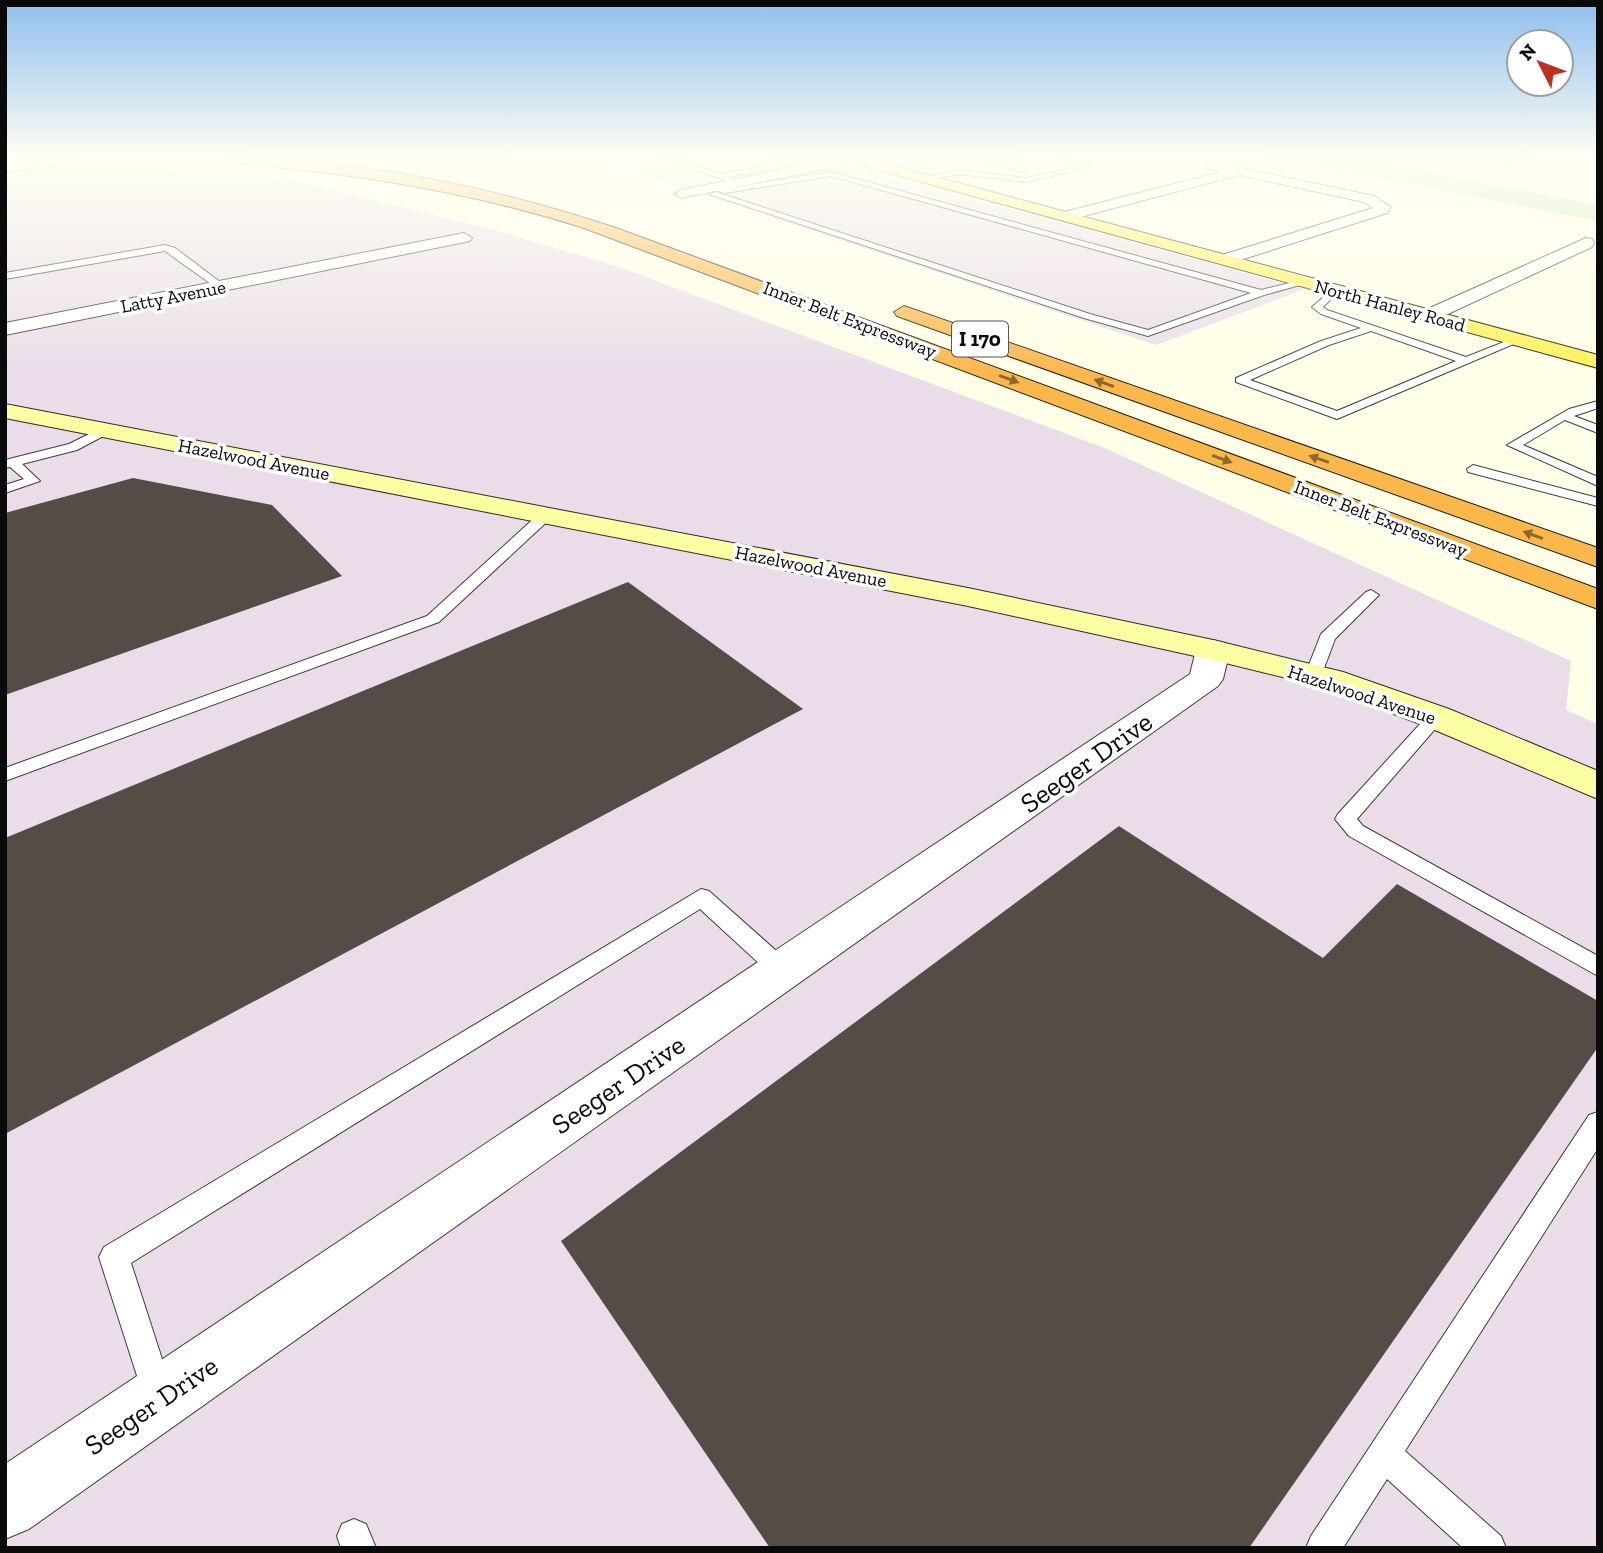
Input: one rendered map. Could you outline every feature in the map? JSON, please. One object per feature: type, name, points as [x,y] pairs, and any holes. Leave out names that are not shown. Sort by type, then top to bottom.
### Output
[{"type":"highway","name":"Inner Belt Expressway","points":[[611,232],[715,269],[1598,600]]},
{"type":"highway","name":"Inner Belt Expressway","points":[[886,306],[1598,558]]},
{"type":"main road","name":"North Hanley Road","points":[[1127,232],[1428,316],[1514,343]]},
{"type":"main road","points":[[1514,343],[1598,362]]},
{"type":"main road","points":[[1514,343],[1598,376]]},
{"type":"street","points":[[1228,259],[1311,232]]},
{"type":"street","name":"Latty Avenue","points":[[5,330],[464,238]]},
{"type":"street","points":[[1428,316],[1586,243]]},
{"type":"street","name":"Hazelwood Avenue","points":[[5,411],[968,597],[1213,650],[1314,675],[1436,717],[1598,786]]},
{"type":"street","name":"Seeger Drive","points":[[5,1505],[1206,680],[1213,650]]},
{"type":"lane","points":[[830,232],[1087,316],[1148,333],[1261,293],[1306,282]]},
{"type":"lane","points":[[1042,232],[1261,293]]},
{"type":"lane","points":[[5,275],[165,248],[172,250],[221,286]]},
{"type":"lane","points":[[1335,290],[1317,307],[1466,360]]},
{"type":"lane","points":[[1371,328],[1325,343],[1240,380],[1337,415],[1466,360],[1514,343]]},
{"type":"lane","points":[[1598,404],[1564,416],[1513,445],[1598,482]]},
{"type":"lane","points":[[1564,416],[1598,429]]},
{"type":"lane","points":[[9,463],[73,447],[105,430]]},
{"type":"lane","points":[[5,489],[33,481],[9,463]]},
{"type":"lane","points":[[1473,469],[1598,502]]},
{"type":"lane","points":[[5,775],[433,618],[547,515]]},
{"type":"lane","points":[[1314,675],[1327,637],[1371,595]]},
{"type":"lane","points":[[1436,717],[1345,819],[1356,831],[1598,967]]},
{"type":"lane","points":[[159,1399],[114,1257],[701,897],[783,971]]},
{"type":"lane","points":[[1323,1548],[1598,1124]]},
{"type":"lane","points":[[1384,1454],[1489,1548]]},
{"type":"shaded area","points":[[5,232],[503,232],[619,267],[1107,449],[1571,661],[1566,710],[1598,724],[1598,1548],[5,1548]]},
{"type":"shaded area","points":[[817,232],[1096,232],[1305,289],[1156,345]]},
{"type":"building","points":[[133,478],[272,505],[342,576],[5,695],[5,513]]},
{"type":"building","points":[[628,582],[803,709],[5,1134],[5,838]]},
{"type":"building","points":[[1119,826],[1323,958],[1397,884],[1598,1001],[1598,1047],[1249,1548],[770,1548],[561,1241]]}]
